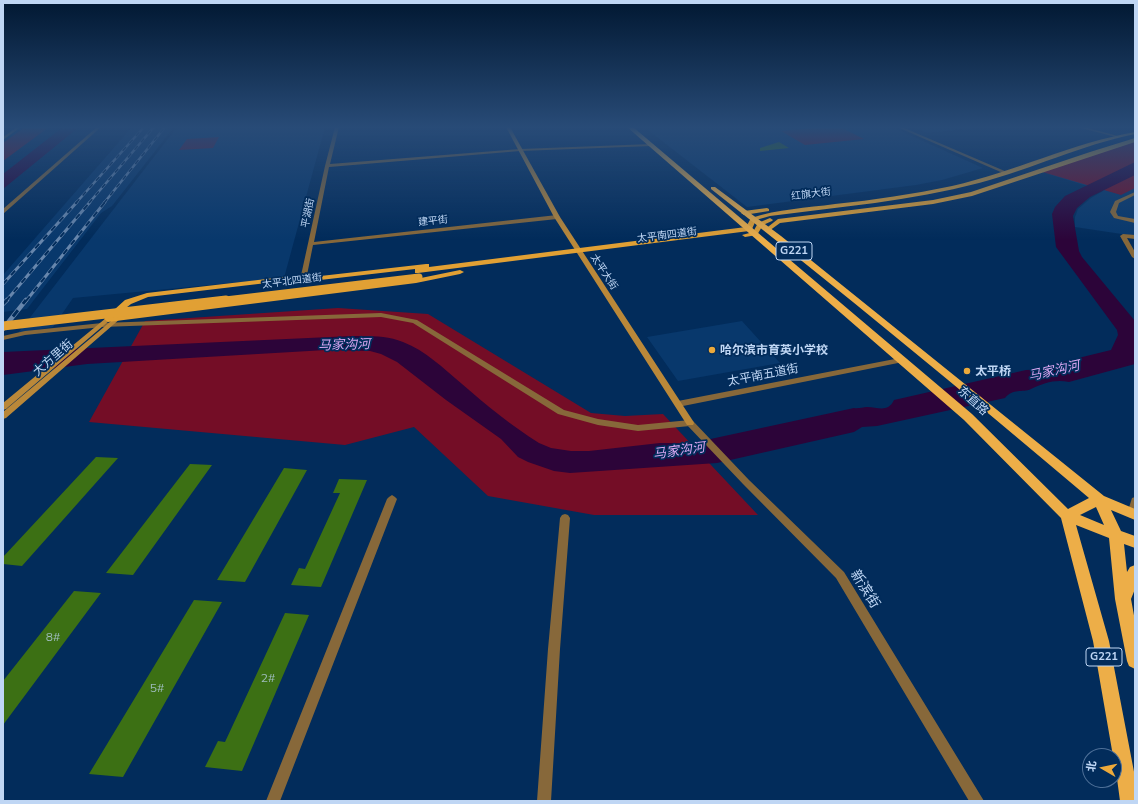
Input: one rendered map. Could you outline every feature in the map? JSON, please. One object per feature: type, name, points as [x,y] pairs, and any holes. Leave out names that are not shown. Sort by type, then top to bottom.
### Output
[{"type":"highway","name":"东直路","points":[[674,165],[968,417],[1067,516],[1102,641],[1130,801]]},
{"type":"highway","name":"东直路","points":[[684,165],[994,412],[1099,499],[1116,535],[1122,599],[1135,661]]},
{"type":"highway","points":[[1067,516],[1099,499],[1134,510]]},
{"type":"highway","points":[[1067,516],[1135,542]]},
{"type":"highway","points":[[1122,599],[1135,571]]},
{"type":"main road","name":"太平大街","points":[[528,165],[557,217],[690,424]]},
{"type":"main road","name":"红旗大街","points":[[744,213],[911,191],[1005,170],[1019,165]]},
{"type":"main road","name":"红旗大街","points":[[771,216],[915,195],[955,187],[1023,165]]},
{"type":"main road","name":"红旗大街","points":[[771,216],[924,199],[963,191],[1022,174],[1048,165]]},
{"type":"main road","name":"红旗大街","points":[[767,230],[778,221],[933,202],[972,194],[1058,165]]},
{"type":"main road","points":[[752,232],[756,222],[771,216]]},
{"type":"main road","name":"太平南四道街","points":[[581,254],[752,232]]},
{"type":"main road","name":"太平北四道街","points":[[3,320],[465,269],[581,254]]},
{"type":"main road","points":[[109,322],[119,317],[132,307],[152,299],[419,266],[465,269]]},
{"type":"main road","points":[[119,317],[416,281],[465,269]]},
{"type":"main road","name":"太平北四道街","points":[[3,326],[418,274]]},
{"type":"main road","points":[[109,322],[128,302],[147,295],[292,278],[303,280]]},
{"type":"main road","name":"大方里街","points":[[3,416],[91,341],[109,322]]},
{"type":"main road","name":"大方里街","points":[[3,407],[100,325]]},
{"type":"street","points":[[3,212],[57,165]]},
{"type":"street","points":[[326,166],[344,165]]},
{"type":"street","points":[[991,165],[1005,170]]},
{"type":"street","points":[[993,165],[1005,170]]},
{"type":"street","name":"平湖街","points":[[303,280],[326,166]]},
{"type":"street","points":[[1135,193],[1117,202],[1113,212],[1116,217],[1135,222]]},
{"type":"street","name":"建平街","points":[[311,244],[557,217]]},
{"type":"street","points":[[1135,238],[1123,236],[1135,256]]},
{"type":"street","points":[[3,338],[25,333],[100,325],[109,322],[381,316],[415,320],[561,412],[598,422],[638,428],[690,424]]},
{"type":"street","name":"太平南五道街","points":[[678,404],[900,360]]},
{"type":"street","name":"新滨街","points":[[690,424],[840,575],[976,801]]},
{"type":"street","points":[[273,801],[392,499]]},
{"type":"street","points":[[544,801],[564,518]]},
{"type":"shaded area","points":[[99,165],[145,165],[112,206],[101,213],[27,309],[3,312],[3,275]]},
{"type":"shaded area","points":[[148,165],[315,165],[284,278],[73,298],[53,327],[18,333]]},
{"type":"shaded area","points":[[692,165],[975,165],[983,168],[942,180],[916,185],[747,207]]},
{"type":"shaded area","points":[[1059,165],[1135,165],[1135,236],[1075,227],[1075,217],[1078,209],[1091,198],[1103,191],[1039,171]]},
{"type":"shaded area","points":[[1059,165],[1135,165],[1135,188],[1121,195],[1039,171]]},
{"type":"shaded area","points":[[338,308],[428,314],[591,413],[625,416],[663,414],[758,515],[594,515],[488,496],[414,427],[345,445],[89,422],[145,321]]},
{"type":"shaded area","name":"哈尔滨市育英小学校","points":[[742,321],[780,363],[678,381],[647,337]]},
{"type":"water","points":[[15,165],[33,165],[3,189],[3,174]]},
{"type":"water","name":"马家沟河","points":[[1130,165],[1135,165],[1135,175],[1090,197],[1077,208],[1073,216],[1079,251],[1082,257],[1135,321],[1135,364],[1069,382],[1050,382],[1028,390],[1011,393],[1005,398],[877,426],[862,427],[854,432],[717,463],[570,473],[554,471],[518,457],[501,439],[446,400],[397,362],[381,354],[370,351],[326,350],[87,364],[3,375],[3,352],[352,336],[384,337],[403,342],[427,355],[480,400],[519,430],[539,443],[551,448],[571,451],[589,451],[660,443],[692,443],[854,408],[886,408],[892,404],[894,400],[1026,370],[1051,369],[1062,362],[1111,350],[1118,335],[1117,330],[1056,247],[1052,214],[1055,207],[1065,196]]},
{"type":"building","points":[[96,457],[118,458],[22,566],[3,564],[3,557]]},
{"type":"building","points":[[190,464],[212,465],[133,575],[106,573]]},
{"type":"building","points":[[284,468],[307,470],[245,582],[217,580]]},
{"type":"building","points":[[339,479],[367,480],[321,587],[291,585],[299,568],[305,569],[340,493],[333,493]]},
{"type":"building","points":[[74,591],[101,593],[3,725],[3,681]]},
{"type":"building","points":[[194,600],[222,602],[123,777],[89,774]]},
{"type":"building","points":[[285,613],[309,615],[242,771],[205,767],[218,741],[225,742]]},
{"type":"railway","points":[[76,203],[110,165]]},
{"type":"railway","points":[[89,203],[122,165]]},
{"type":"railway","points":[[104,203],[135,165]]},
{"type":"railway","points":[[3,284],[77,202]]},
{"type":"railway","points":[[6,301],[90,202]]},
{"type":"railway","points":[[26,301],[105,202]]},
{"type":"railway","points":[[3,329],[26,300]]},
{"type":"railway","points":[[3,304],[6,301]]},
{"type":"place","name":"哈尔滨市育英小学校","points":[[712,350]]},
{"type":"place","name":"太平桥","points":[[967,371]]}]
